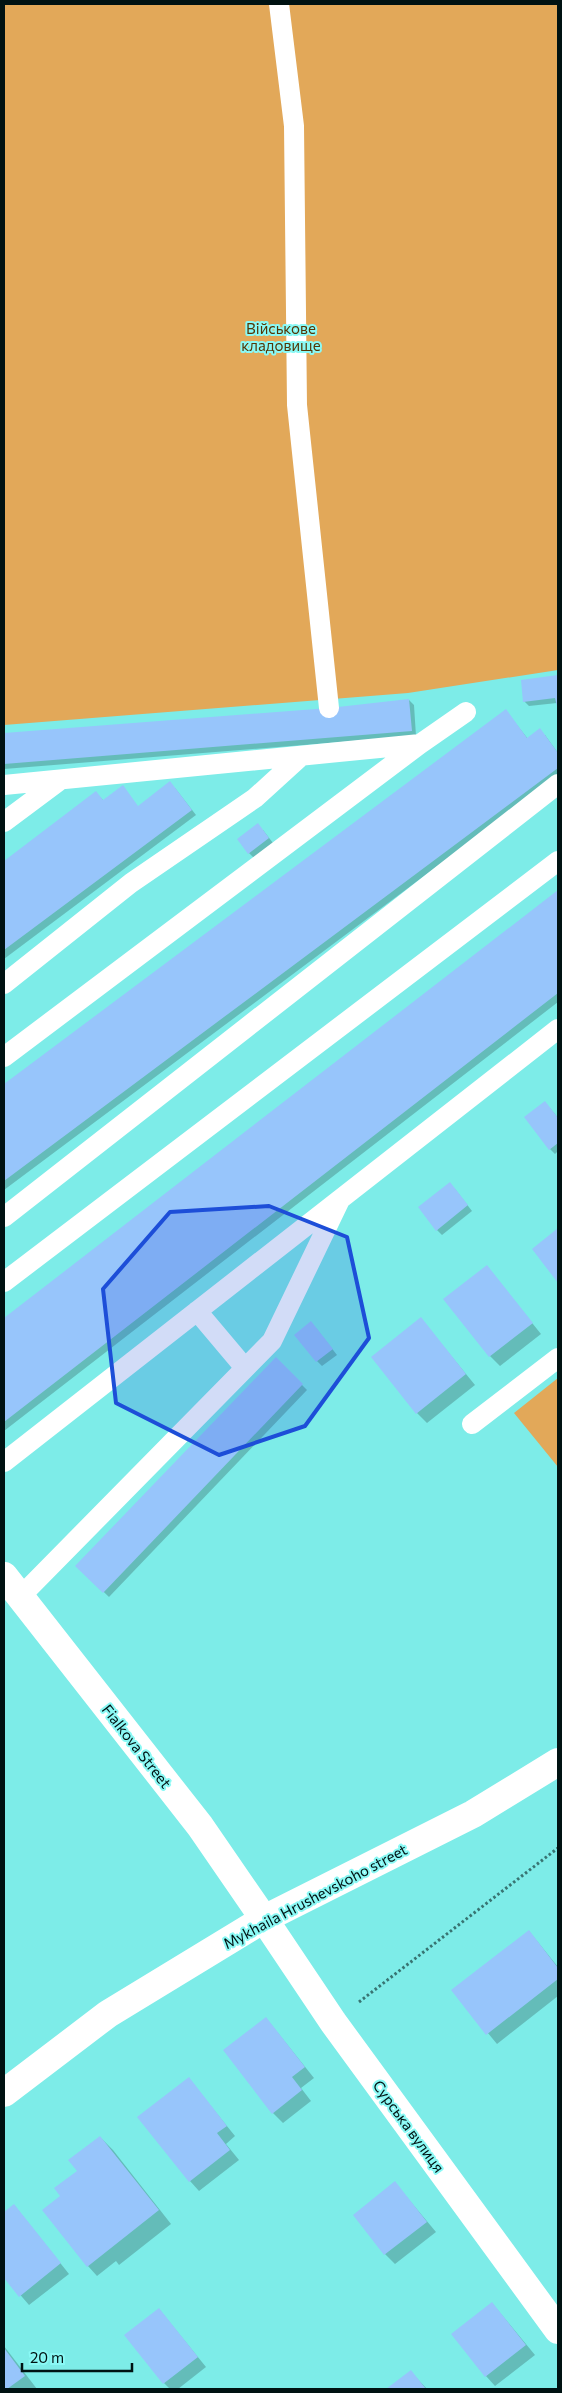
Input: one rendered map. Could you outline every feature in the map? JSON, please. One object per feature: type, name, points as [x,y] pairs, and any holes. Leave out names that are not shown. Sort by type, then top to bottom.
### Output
[{"type":"street","name":"Fialkova Street","points":[[12,1586],[200,1826],[264,1919]]},
{"type":"street","name":"Mykhaila Hrushevskoho street","points":[[4,2093],[108,2014],[264,1919],[473,1814],[558,1762]]},
{"type":"street","name":"Сурська вулиця","points":[[264,1919],[332,2022],[558,2330]]},
{"type":"lane","points":[[279,4],[294,126],[297,405],[329,708]]},
{"type":"lane","points":[[4,1057],[420,744],[466,712]]},
{"type":"lane","points":[[4,785],[420,744]]},
{"type":"lane","points":[[4,984],[131,883],[255,798],[300,757]]},
{"type":"lane","points":[[4,822],[59,781]]},
{"type":"lane","points":[[4,1217],[558,784]]},
{"type":"lane","points":[[4,1282],[558,861]]},
{"type":"lane","points":[[4,1462],[558,1029]]},
{"type":"lane","points":[[12,1586],[272,1341],[341,1198]]},
{"type":"lane","points":[[197,1311],[245,1368]]},
{"type":"lane","points":[[472,1424],[558,1358]]},
{"type":"path","points":[[332,2022],[558,1848]]},
{"type":"highlighted area","points":[[269,1206],[347,1237],[369,1338],[305,1426],[219,1455],[116,1403],[103,1289],[170,1212]]},
{"type":"green space","name":"Військове кладовище","points":[[4,4],[558,4],[558,670],[408,693],[4,725]]},
{"type":"green space","points":[[558,1378],[558,1467],[514,1413]]},
{"type":"building","points":[[558,675],[558,710],[555,698],[523,702],[521,680]]},
{"type":"building","points":[[409,699],[412,731],[4,764],[4,733],[329,708]]},
{"type":"building","points":[[506,709],[527,738],[540,728],[558,753],[558,768],[4,1181],[4,1084]]},
{"type":"building","points":[[170,781],[192,810],[4,950],[4,861],[96,791],[103,800],[123,785],[138,806]]},
{"type":"building","points":[[258,823],[269,838],[248,854],[237,839]]},
{"type":"building","points":[[558,890],[558,993],[4,1422],[4,1318]]},
{"type":"building","points":[[545,1101],[558,1118],[558,1143],[549,1150],[524,1117]]},
{"type":"building","points":[[450,1182],[468,1205],[436,1231],[418,1207]]},
{"type":"building","points":[[558,1228],[558,1283],[532,1249]]},
{"type":"building","points":[[487,1265],[533,1323],[489,1357],[443,1299]]},
{"type":"building","points":[[421,1317],[466,1374],[416,1414],[371,1357]]},
{"type":"building","points":[[311,1321],[333,1349],[316,1362],[294,1335]]},
{"type":"building","points":[[276,1357],[303,1384],[103,1593],[75,1566]]},
{"type":"building","points":[[529,1930],[558,1968],[558,1979],[486,2035],[451,1990]]},
{"type":"building","points":[[266,2017],[305,2067],[292,2077],[302,2090],[272,2114],[223,2050]]},
{"type":"building","points":[[189,2077],[227,2126],[217,2133],[230,2150],[189,2182],[137,2117]]},
{"type":"building","points":[[100,2136],[159,2210],[87,2267],[42,2210],[60,2196],[54,2188],[77,2171],[68,2160]]},
{"type":"building","points":[[395,2181],[427,2222],[384,2255],[353,2215]]},
{"type":"building","points":[[14,2204],[61,2263],[19,2297],[4,2278],[4,2212]]},
{"type":"building","points":[[492,2302],[526,2345],[485,2377],[451,2334]]},
{"type":"building","points":[[159,2308],[198,2357],[163,2384],[124,2335]]},
{"type":"building","points":[[4,2348],[25,2376],[7,2389],[4,2389]]},
{"type":"building","points":[[411,2370],[426,2389],[386,2389]]}]
